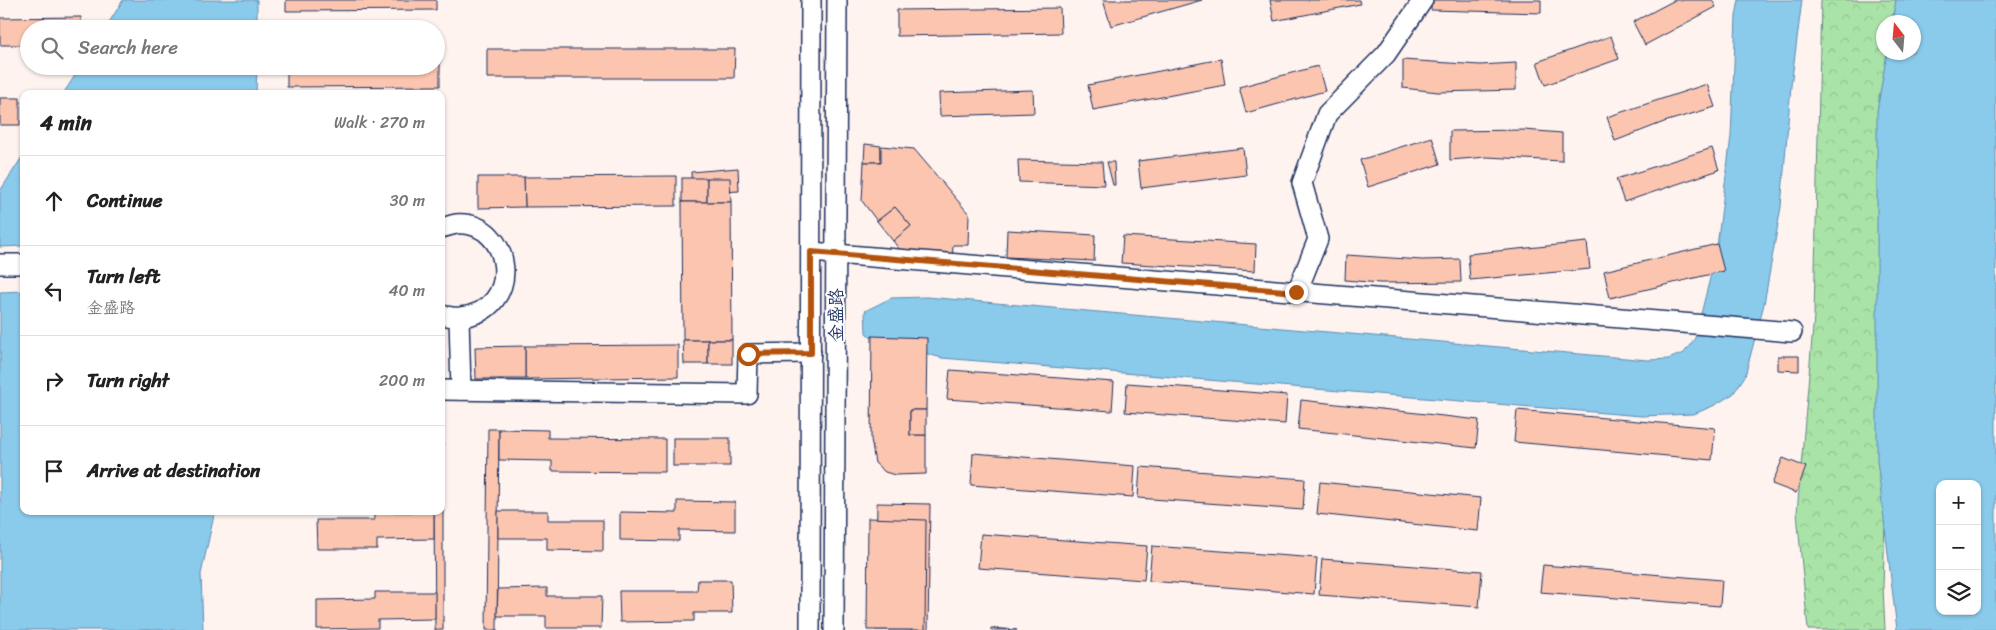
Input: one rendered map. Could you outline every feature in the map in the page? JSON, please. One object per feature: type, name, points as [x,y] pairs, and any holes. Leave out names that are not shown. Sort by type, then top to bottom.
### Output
[{"type":"street","name":"金盛路","points":[[810,0],[810,630]]},
{"type":"street","name":"金盛路","points":[[834,630],[837,0]]},
{"type":"street","points":[[1296,292],[1318,239],[1302,183],[1327,114],[1386,54],[1423,0]]},
{"type":"street","points":[[445,227],[457,224],[475,227],[491,237],[501,252],[505,270],[502,288],[492,303],[477,314],[450,316],[461,390]]},
{"type":"street","points":[[811,252],[1792,332]]},
{"type":"street","points":[[0,264],[20,264]]},
{"type":"street","points":[[445,390],[748,394],[748,354],[811,353]]},
{"type":"green space","points":[[1821,0],[1896,0],[1896,15],[1876,15],[1876,60],[1896,60],[1895,199],[1883,587],[1885,630],[1808,630],[1797,513],[1814,316]]},
{"type":"water","points":[[123,0],[257,0],[257,20],[111,20]]},
{"type":"water","points":[[1739,0],[1802,0],[1791,86],[1781,207],[1764,304],[1745,376],[1733,394],[1713,406],[1694,414],[1641,416],[942,358],[873,339],[866,333],[865,311],[891,298],[927,297],[1648,360],[1668,359],[1684,353],[1695,338],[1716,254],[1731,136],[1736,16]]},
{"type":"water","points":[[1896,0],[1996,0],[1996,630],[1897,630],[1877,460],[1877,111],[1886,60],[1921,60],[1921,15],[1893,15]]},
{"type":"water","points":[[75,75],[257,75],[256,90],[66,90]]},
{"type":"water","points":[[20,160],[20,246],[0,247],[0,191]]},
{"type":"water","points":[[20,291],[20,515],[214,515],[201,574],[203,630],[0,630],[0,292]]},
{"type":"building","points":[[286,0],[436,0],[436,10],[286,11]]},
{"type":"building","points":[[1103,0],[1202,0],[1111,26]]},
{"type":"building","points":[[1270,0],[1359,0],[1360,4],[1274,21]]},
{"type":"building","points":[[1431,0],[1541,0],[1541,13],[1431,10]]},
{"type":"building","points":[[1675,0],[1712,0],[1716,7],[1645,45],[1633,22]]},
{"type":"building","points":[[1060,8],[1061,33],[897,36],[897,10]]},
{"type":"building","points":[[81,17],[81,20],[20,20],[20,45],[0,45],[0,18]]},
{"type":"building","points":[[1611,36],[1619,59],[1545,85],[1537,62]]},
{"type":"building","points":[[487,49],[735,49],[734,78],[487,78]]},
{"type":"building","points":[[1221,59],[1225,85],[1093,110],[1088,85]]},
{"type":"building","points":[[1403,60],[1480,65],[1516,63],[1516,90],[1438,92],[1403,88]]},
{"type":"building","points":[[1318,66],[1325,91],[1246,113],[1239,87]]},
{"type":"building","points":[[287,75],[440,75],[440,86],[287,87]]},
{"type":"building","points":[[1707,84],[1715,107],[1664,122],[1615,141],[1607,117]]},
{"type":"building","points":[[1033,90],[1034,113],[940,116],[939,93]]},
{"type":"building","points":[[0,98],[20,98],[20,125],[0,125]]},
{"type":"building","points":[[1524,130],[1562,133],[1562,161],[1487,157],[1450,160],[1450,131]]},
{"type":"building","points":[[1432,137],[1440,164],[1368,187],[1360,160]]},
{"type":"building","points":[[865,144],[881,146],[881,162],[864,162]]},
{"type":"building","points":[[881,146],[914,149],[969,214],[968,245],[953,245],[952,262],[908,260],[893,241],[911,226],[895,207],[877,221],[862,201],[864,162],[881,162]]},
{"type":"building","points":[[1243,148],[1246,175],[1141,188],[1138,161]]},
{"type":"building","points":[[1712,148],[1719,170],[1624,202],[1616,179]]},
{"type":"building","points":[[1018,160],[1102,162],[1104,185],[1019,182]]},
{"type":"building","points":[[1107,162],[1114,162],[1115,185],[1113,185]]},
{"type":"building","points":[[738,168],[739,191],[692,194],[691,172]]},
{"type":"building","points":[[676,176],[676,206],[525,207],[524,177]]},
{"type":"building","points":[[478,177],[524,177],[525,207],[478,208]]},
{"type":"building","points":[[682,178],[707,178],[707,202],[682,202]]},
{"type":"building","points":[[707,178],[730,178],[731,202],[707,202]]},
{"type":"building","points":[[682,202],[731,202],[732,340],[683,340]]},
{"type":"building","points":[[895,207],[911,226],[893,241],[877,221]]},
{"type":"building","points":[[1007,230],[1095,235],[1094,261],[1006,257]]},
{"type":"building","points":[[1123,236],[1256,244],[1255,271],[1121,263]]},
{"type":"building","points":[[1587,242],[1590,269],[1470,280],[1468,254]]},
{"type":"building","points":[[1717,244],[1724,271],[1610,298],[1604,271]]},
{"type":"building","points":[[1346,255],[1422,260],[1460,259],[1461,282],[1380,283],[1345,280]]},
{"type":"building","points":[[872,336],[927,338],[926,410],[910,410],[910,435],[926,435],[926,474],[895,475],[885,472],[875,463],[871,439]]},
{"type":"building","points":[[683,340],[708,340],[708,364],[684,364]]},
{"type":"building","points":[[708,340],[732,340],[732,364],[708,364]]},
{"type":"building","points":[[678,345],[678,377],[525,379],[525,346]]},
{"type":"building","points":[[525,346],[525,379],[476,379],[475,347]]},
{"type":"building","points":[[1778,356],[1799,356],[1799,371],[1778,370]]},
{"type":"building","points":[[950,370],[1114,382],[1112,411],[947,399]]},
{"type":"building","points":[[1127,383],[1287,395],[1285,424],[1125,412]]},
{"type":"building","points":[[1301,400],[1479,420],[1476,448],[1298,429]]},
{"type":"building","points":[[910,410],[926,410],[926,435],[910,435]]},
{"type":"building","points":[[1517,410],[1715,428],[1712,460],[1514,442]]},
{"type":"building","points":[[488,429],[499,429],[497,630],[486,630]]},
{"type":"building","points":[[499,429],[548,430],[548,438],[665,439],[665,472],[552,471],[552,461],[499,460]]},
{"type":"building","points":[[673,438],[730,438],[730,466],[673,466]]},
{"type":"building","points":[[973,453],[1135,466],[1133,497],[971,485]]},
{"type":"building","points":[[1783,458],[1806,467],[1796,493],[1772,484]]},
{"type":"building","points":[[1140,467],[1305,479],[1303,510],[1138,498]]},
{"type":"building","points":[[1320,482],[1481,498],[1478,531],[1317,514]]},
{"type":"building","points":[[677,501],[735,502],[735,531],[679,530],[679,541],[620,540],[620,512],[677,513]]},
{"type":"building","points":[[877,503],[930,504],[928,630],[875,630]]},
{"type":"building","points":[[498,511],[548,511],[548,520],[603,520],[603,551],[547,550],[547,538],[498,538]]},
{"type":"building","points":[[374,515],[434,515],[434,539],[377,540],[377,549],[317,549],[316,520],[374,520]]},
{"type":"building","points":[[434,515],[443,515],[443,630],[435,630]]},
{"type":"building","points":[[868,518],[926,520],[925,630],[867,630]]},
{"type":"building","points":[[981,534],[1147,546],[1144,580],[978,568]]},
{"type":"building","points":[[1152,546],[1317,558],[1314,594],[1149,581]]},
{"type":"building","points":[[1322,559],[1482,571],[1479,607],[1319,595]]},
{"type":"building","points":[[1543,565],[1722,580],[1720,606],[1540,592]]},
{"type":"building","points":[[698,580],[731,580],[732,613],[694,613],[694,621],[620,622],[619,591],[697,591]]},
{"type":"building","points":[[547,588],[547,596],[602,596],[601,628],[546,628],[546,616],[497,616],[498,589]]},
{"type":"building","points":[[375,592],[435,592],[435,619],[378,620],[378,628],[317,629],[317,600],[375,599]]},
{"type":"building","points":[[991,628],[1017,630],[991,630]]},
{"type":"route","points":[[748,354],[811,353],[811,252],[1296,292]]}]
